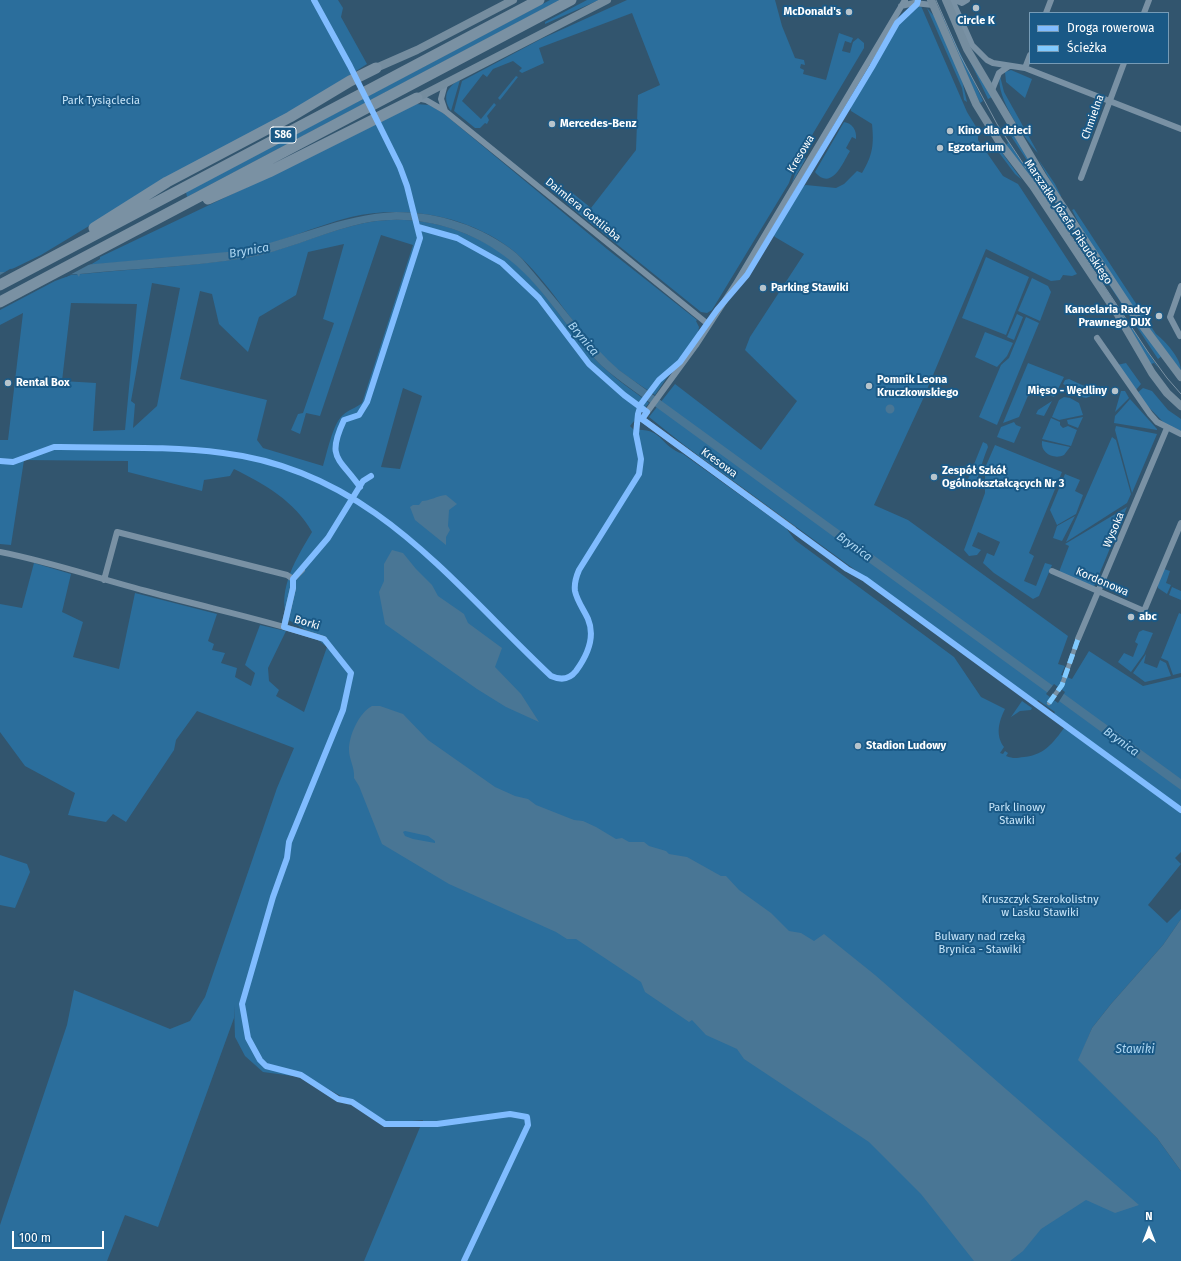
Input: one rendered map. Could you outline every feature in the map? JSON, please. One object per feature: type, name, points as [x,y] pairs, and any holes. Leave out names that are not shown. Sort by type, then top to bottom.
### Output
[{"type":"highway","name":"S86","points":[[0,284],[539,0]]},
{"type":"highway","name":"S86","points":[[0,302],[571,0]]},
{"type":"highway","points":[[77,244],[95,227],[166,182],[284,121],[350,81],[376,68]]},
{"type":"highway","points":[[166,214],[231,190],[417,98]]},
{"type":"main road","points":[[376,68],[416,50],[513,0]]},
{"type":"main road","points":[[417,98],[607,0]]},
{"type":"main road","name":"Marszałka Józefa Piłsudskiego","points":[[946,0],[967,49],[1055,195],[1131,310],[1181,377]]},
{"type":"main road","name":"Marszałka Józefa Piłsudskiego","points":[[932,3],[976,104],[984,118],[1007,154],[1033,186],[1117,313],[1152,373],[1167,393],[1181,406]]},
{"type":"street","points":[[964,1],[953,0],[972,45],[987,60],[1009,66],[1025,68],[1181,129]]},
{"type":"street","points":[[1046,12],[1051,0]]},
{"type":"street","points":[[1144,12],[1149,0]]},
{"type":"street","points":[[903,3],[932,3]]},
{"type":"street","name":"Kresowa","points":[[793,529],[642,419],[709,325],[735,284],[903,3]]},
{"type":"street","points":[[1025,68],[1029,58]]},
{"type":"street","name":"Chmielna","points":[[1081,178],[1124,64]]},
{"type":"street","points":[[992,90],[999,73],[1009,66]]},
{"type":"street","points":[[445,84],[441,99],[445,111]]},
{"type":"street","name":"Daimlera Gottlieba","points":[[417,98],[426,100],[445,111],[709,325]]},
{"type":"street","points":[[1180,336],[1170,317],[1181,286]]},
{"type":"street","points":[[1097,338],[1150,414],[1167,428],[1181,434]]},
{"type":"street","name":"Wysoka","points":[[1078,639],[1167,428]]},
{"type":"street","name":"Kordonowa","points":[[1052,571],[1144,611],[1181,523]]},
{"type":"street","points":[[104,580],[117,532],[287,575],[293,579]]},
{"type":"street","name":"Borki","points":[[0,552],[41,561],[104,580],[284,627],[324,639]]},
{"type":"street","points":[[284,627],[293,588],[293,579],[302,570]]},
{"type":"street","points":[[1049,703],[1062,685],[1078,639]]},
{"type":"green space","name":"Park Tysiąclecia","points":[[0,0],[338,0],[343,8],[341,17],[367,64],[300,107],[170,177],[41,255],[6,272],[0,272]]},
{"type":"green space","points":[[550,0],[560,0],[187,197],[186,192]]},
{"type":"green space","points":[[587,0],[599,0],[545,24],[545,22]]},
{"type":"green space","points":[[627,0],[775,0],[782,26],[795,58],[804,60],[805,65],[801,64],[800,68],[804,70],[803,74],[826,80],[839,33],[853,38],[851,43],[845,41],[842,51],[850,53],[853,42],[858,38],[864,43],[864,48],[796,162],[789,183],[712,310],[707,313],[701,312],[567,204],[566,199],[570,191],[591,208],[636,150],[638,95],[660,85],[632,13],[539,48],[544,63],[522,73],[519,71],[522,68],[513,61],[493,69],[487,77],[483,74],[462,101],[481,119],[494,103],[496,105],[487,116],[489,120],[487,124],[485,123],[480,128],[475,128],[454,111],[462,81],[541,39]]},
{"type":"green space","points":[[935,0],[983,101],[980,103],[974,90]]},
{"type":"green space","points":[[912,6],[921,6],[967,112],[978,130],[978,140],[1003,176],[1018,184],[1077,274],[1072,276],[1063,275],[1060,280],[1051,281],[986,249],[923,399],[874,505],[908,520],[1068,636],[1058,664],[1065,666],[1061,675],[1072,679],[1089,651],[1143,686],[1181,677],[1181,852],[1175,858],[1181,864],[1148,905],[1167,923],[1181,909],[1181,919],[1163,945],[1092,1028],[1079,1060],[1157,1138],[1181,1171],[1181,1261],[364,1261],[423,1120],[390,1123],[372,1117],[350,1101],[308,1078],[263,1072],[245,1056],[235,1037],[234,1005],[234,1018],[158,1227],[125,1215],[107,1261],[0,1261],[0,1225],[67,1025],[74,990],[170,1029],[190,1021],[205,997],[277,788],[294,748],[197,711],[176,740],[174,750],[126,822],[113,814],[106,822],[68,815],[75,793],[25,766],[0,732],[0,604],[22,608],[34,563],[71,574],[62,612],[83,622],[73,657],[119,669],[135,593],[217,614],[208,641],[214,644],[212,650],[225,653],[221,663],[237,668],[235,677],[251,686],[255,673],[245,665],[260,625],[286,631],[268,668],[269,681],[279,690],[276,696],[304,712],[327,647],[304,629],[287,619],[285,608],[285,596],[290,574],[300,552],[312,532],[297,511],[288,502],[267,487],[234,469],[230,476],[204,480],[202,491],[128,472],[128,461],[24,460],[11,545],[0,544],[0,440],[8,440],[23,313],[0,325],[0,310],[55,281],[71,275],[180,266],[245,258],[272,252],[352,226],[372,222],[411,220],[430,223],[468,234],[502,253],[516,264],[540,289],[595,359],[614,377],[649,403],[630,426],[634,430],[651,432],[669,447],[683,454],[786,528],[795,540],[954,657],[981,697],[1005,709],[999,728],[1001,742],[1004,747],[1000,753],[1003,754],[1005,751],[1008,753],[1006,756],[1013,758],[1032,756],[1049,746],[1067,724],[1053,715],[1055,712],[1038,700],[1036,702],[684,445],[649,417],[675,384],[761,450],[797,401],[745,350],[750,337],[804,254],[775,237],[770,230],[796,189],[806,185],[836,188],[844,184],[857,171],[862,173],[871,155],[873,138],[872,124],[851,111],[849,100],[902,14]],"holes":[[[381,235],[413,245],[362,403],[345,413],[339,419],[333,431],[323,466],[263,448],[257,440],[267,400],[180,379],[200,291],[212,294],[219,324],[248,352],[259,317],[296,295],[308,252],[344,244],[323,319],[334,323],[303,413],[298,414],[291,430],[300,434],[306,413],[320,416]],[[152,283],[180,288],[157,406],[133,428],[135,404],[131,401]],[[71,303],[137,304],[125,430],[93,431],[96,383],[62,381]],[[403,388],[422,396],[400,469],[381,467]]]},
{"type":"green space","points":[[927,8],[934,16],[961,76],[967,102],[964,100],[962,88]]},
{"type":"green space","points":[[968,57],[992,97],[988,99]]},
{"type":"green space","points":[[1011,70],[1032,79],[1025,98],[1006,82],[1005,72]]},
{"type":"green space","points":[[516,76],[518,77],[500,100],[498,98]]},
{"type":"green space","points":[[1000,76],[1004,92],[1038,153],[1025,137],[1006,105],[1002,94]]},
{"type":"green space","points":[[460,80],[451,111],[447,102],[447,93],[451,86]]},
{"type":"green space","points":[[416,104],[429,105],[443,113],[607,249],[697,320],[696,321],[699,327],[698,332],[655,395],[635,382],[603,356],[581,331],[540,277],[516,253],[499,240],[479,230],[438,216],[394,212],[372,213],[337,221],[269,244],[240,251],[90,265],[100,259],[100,257],[310,157]]},
{"type":"green space","points":[[844,122],[853,128],[856,133],[856,139],[852,137],[846,148],[850,151],[836,173],[827,179],[821,177],[815,172]]},
{"type":"green space","points":[[1007,130],[1012,137],[1015,135],[1162,356],[1158,359]]},
{"type":"green space","points":[[1004,135],[1159,369],[1154,363],[1151,364],[1156,372],[1006,145],[1008,143]]},
{"type":"green space","points":[[991,142],[1000,150],[1022,180],[1015,174]]},
{"type":"green space","points":[[800,158],[806,158],[792,183]]},
{"type":"green space","points":[[1038,159],[1055,184],[1061,196],[1059,196]]},
{"type":"green space","points":[[1074,209],[1156,334],[1164,341],[1176,356],[1181,371],[1109,273],[1083,231],[1072,210]]},
{"type":"green space","points":[[986,257],[1029,277],[1006,335],[962,318]]},
{"type":"green space","points":[[1032,278],[1048,286],[1051,292],[1040,321],[1018,311]]},
{"type":"green space","points":[[1017,314],[1023,317],[1014,340],[1007,337]]},
{"type":"green space","points":[[1026,317],[1039,323],[997,425],[979,417],[1001,365],[1009,358]]},
{"type":"green space","points":[[985,332],[1013,343],[1007,356],[997,367],[975,357]]},
{"type":"green space","points":[[1028,363],[1064,377],[1054,397],[1041,391],[1039,394],[1030,391],[1019,417],[1003,423]]},
{"type":"green space","points":[[1126,363],[1141,384],[1135,391],[1117,365]]},
{"type":"green space","points":[[1069,379],[1093,390],[1091,396],[1086,398],[1078,396],[1080,392],[1063,384],[1065,380]]},
{"type":"green space","points":[[1143,388],[1152,391],[1168,410],[1181,419],[1181,431],[1165,424],[1136,394]]},
{"type":"green space","points":[[1121,391],[1125,391],[1129,398],[1115,412]]},
{"type":"green space","points":[[1064,397],[1070,398],[1079,403],[1083,415],[1059,420],[1052,417],[1059,400]]},
{"type":"green space","points":[[1130,399],[1157,430],[1114,423],[1115,416]]},
{"type":"green space","points":[[1052,401],[1044,416],[1036,414],[1038,410]]},
{"type":"green space","points":[[1083,417],[1078,428],[1068,424],[1067,420]]},
{"type":"green space","points":[[1051,418],[1060,422],[1060,425],[1063,428],[1068,426],[1077,430],[1071,446],[1042,439]]},
{"type":"green space","points":[[1014,422],[1016,425],[1021,427],[1014,443],[997,437],[1001,427]]},
{"type":"green space","points":[[1116,426],[1157,434],[1132,493],[1115,430]]},
{"type":"green space","points":[[1112,437],[1116,440],[1131,494],[1127,503],[1066,542]]},
{"type":"green space","points":[[1042,441],[1070,447],[1064,455],[1056,457],[1045,452]]},
{"type":"green space","points":[[983,442],[987,444],[988,447],[974,487],[966,484]]},
{"type":"green space","points":[[995,445],[1062,472],[1029,553],[1034,556],[1024,581],[1036,586],[1045,563],[1052,565],[1039,596],[1033,599],[994,573],[983,563],[987,553],[994,556],[1000,542],[978,532],[972,546],[981,550],[977,555],[969,556],[964,550],[985,493],[985,468]]},
{"type":"green space","points":[[1065,474],[1080,480],[1075,491],[1083,495],[1076,514],[1057,525],[1050,510]]},
{"type":"green space","points":[[1127,507],[1094,587],[1059,572],[1069,546],[1065,544]]},
{"type":"green space","points":[[1075,516],[1062,541],[1053,538],[1057,526]]},
{"type":"green space","points":[[1164,569],[1170,571],[1166,583],[1171,585],[1167,594],[1158,588],[1158,582]]},
{"type":"green space","points":[[1172,587],[1181,591],[1181,600],[1169,595]]},
{"type":"green space","points":[[1179,613],[1181,614],[1181,673],[1173,675],[1168,661],[1161,658]]},
{"type":"green space","points":[[1143,630],[1153,633],[1144,654],[1131,672],[1118,662],[1124,653],[1133,657],[1138,644],[1135,642],[1139,632]]},
{"type":"green space","points":[[1146,654],[1144,663],[1157,668],[1160,660],[1166,663],[1171,676],[1145,682],[1133,673]]},
{"type":"green space","points":[[1022,701],[1032,708],[1031,710],[1020,711],[1011,717]]},
{"type":"green space","points":[[0,855],[27,864],[30,872],[15,908],[0,905]]},
{"type":"water","name":"Brynica","points":[[396,212],[428,215],[459,222],[475,228],[503,243],[522,259],[588,338],[619,370],[1181,779],[1181,790],[623,383],[595,359],[541,291],[517,266],[487,244],[469,235],[431,223],[412,220],[392,220],[352,226],[273,252],[246,258],[80,274],[79,277],[77,274],[0,279],[0,272],[238,251],[278,241],[356,217]]},
{"type":"water","points":[[890,404],[895,409],[890,414],[885,409]]},
{"type":"water","points":[[446,495],[457,504],[449,510],[448,526],[450,530],[446,537],[446,545],[415,520],[410,507],[413,505],[419,505],[422,501]]},
{"type":"water","points":[[392,550],[403,553],[432,585],[438,596],[464,614],[468,623],[502,648],[495,667],[521,694],[539,722],[506,707],[477,689],[385,624],[379,592],[384,581],[384,564]]},
{"type":"water","points":[[372,706],[380,706],[403,714],[428,740],[495,787],[515,796],[528,799],[536,805],[574,820],[583,821],[616,839],[622,838],[629,842],[644,842],[649,846],[666,851],[669,854],[687,857],[721,876],[726,876],[739,890],[771,913],[789,931],[801,933],[814,941],[824,934],[875,975],[1139,1205],[1115,1213],[1086,1200],[1041,1229],[1023,1251],[1010,1261],[974,1261],[921,1194],[869,1142],[744,1059],[737,1049],[706,1035],[692,1020],[689,1022],[645,992],[641,982],[576,939],[567,939],[556,932],[449,884],[382,844],[359,786],[354,778],[354,771],[349,753],[349,744],[353,731],[359,719],[367,709]],"holes":[[[405,831],[428,836],[435,841],[435,843],[413,839],[405,836],[403,832]]]},
{"type":"water","name":"Stawiki","points":[[1181,919],[1181,1171],[1157,1138],[1078,1060],[1092,1028],[1163,945]]},
{"type":"pier","points":[[94,262],[66,277],[0,281],[0,275],[10,269]]},
{"type":"pier","points":[[1054,684],[1065,692],[1058,703],[1046,694]]},
{"type":"tram line","points":[[936,0],[960,55],[997,124],[1148,352],[1181,394]]},
{"type":"marked path","points":[[1049,703],[1062,685],[1078,639]]},
{"type":"cycle path","points":[[314,0],[350,66],[400,167],[407,186],[420,238],[367,402],[359,415],[344,420],[336,443],[337,457],[360,487]]},
{"type":"cycle path","points":[[0,461],[13,462],[54,447],[121,447],[162,448],[223,453],[275,464],[322,482],[365,506],[405,536],[442,568],[551,676],[561,679],[567,678],[576,671],[584,659],[591,640],[588,619],[575,591],[576,578],[579,570],[639,474],[641,459],[636,434],[638,414],[641,404],[659,380],[680,362],[717,310],[747,275],[897,23],[917,4],[918,0]]},
{"type":"cycle path","points":[[418,227],[457,238],[502,263],[539,298],[589,364],[624,395],[647,412],[642,419],[847,569],[865,579],[1181,810]]},
{"type":"cycle path","points":[[371,476],[363,481],[328,538],[293,579],[293,588],[284,627],[324,639],[351,673],[343,710],[289,842],[287,858],[273,897],[242,1004],[248,1038],[260,1060],[266,1066],[301,1075],[338,1099],[352,1102],[385,1124],[437,1124],[510,1114],[527,1117],[528,1125],[464,1261]]},
{"type":"place","name":"Circle K","points":[[976,8]]},
{"type":"place","name":"McDonald's","points":[[849,12]]},
{"type":"place","name":"Mercedes-Benz","points":[[552,124]]},
{"type":"place","name":"Kino dla dzieci","points":[[950,131]]},
{"type":"place","name":"Egzotarium","points":[[940,148]]},
{"type":"place","name":"Parking Stawiki","points":[[763,288]]},
{"type":"place","name":"Kancelaria Radcy Prawnego DUX","points":[[1159,316]]},
{"type":"place","name":"Rental Box","points":[[8,383]]},
{"type":"place","name":"Pomnik Leona Kruczkowskiego","points":[[869,386]]},
{"type":"place","name":"Mięso - Wędliny","points":[[1115,391]]},
{"type":"place","name":"Zespół Szkół Ogólnokształcących Nr 3","points":[[934,477]]},
{"type":"place","name":"abc","points":[[1131,617]]},
{"type":"place","name":"Stadion Ludowy","points":[[858,746]]},
{"type":"park label","name":"Park linowy Stawiki","points":[[1017,814]]},
{"type":"park label","name":"Kruszczyk Szerokolistny w Lasku Stawiki","points":[[1040,906]]},
{"type":"park label","name":"Bulwary nad rzeką Brynica - Stawiki","points":[[980,943]]}]
